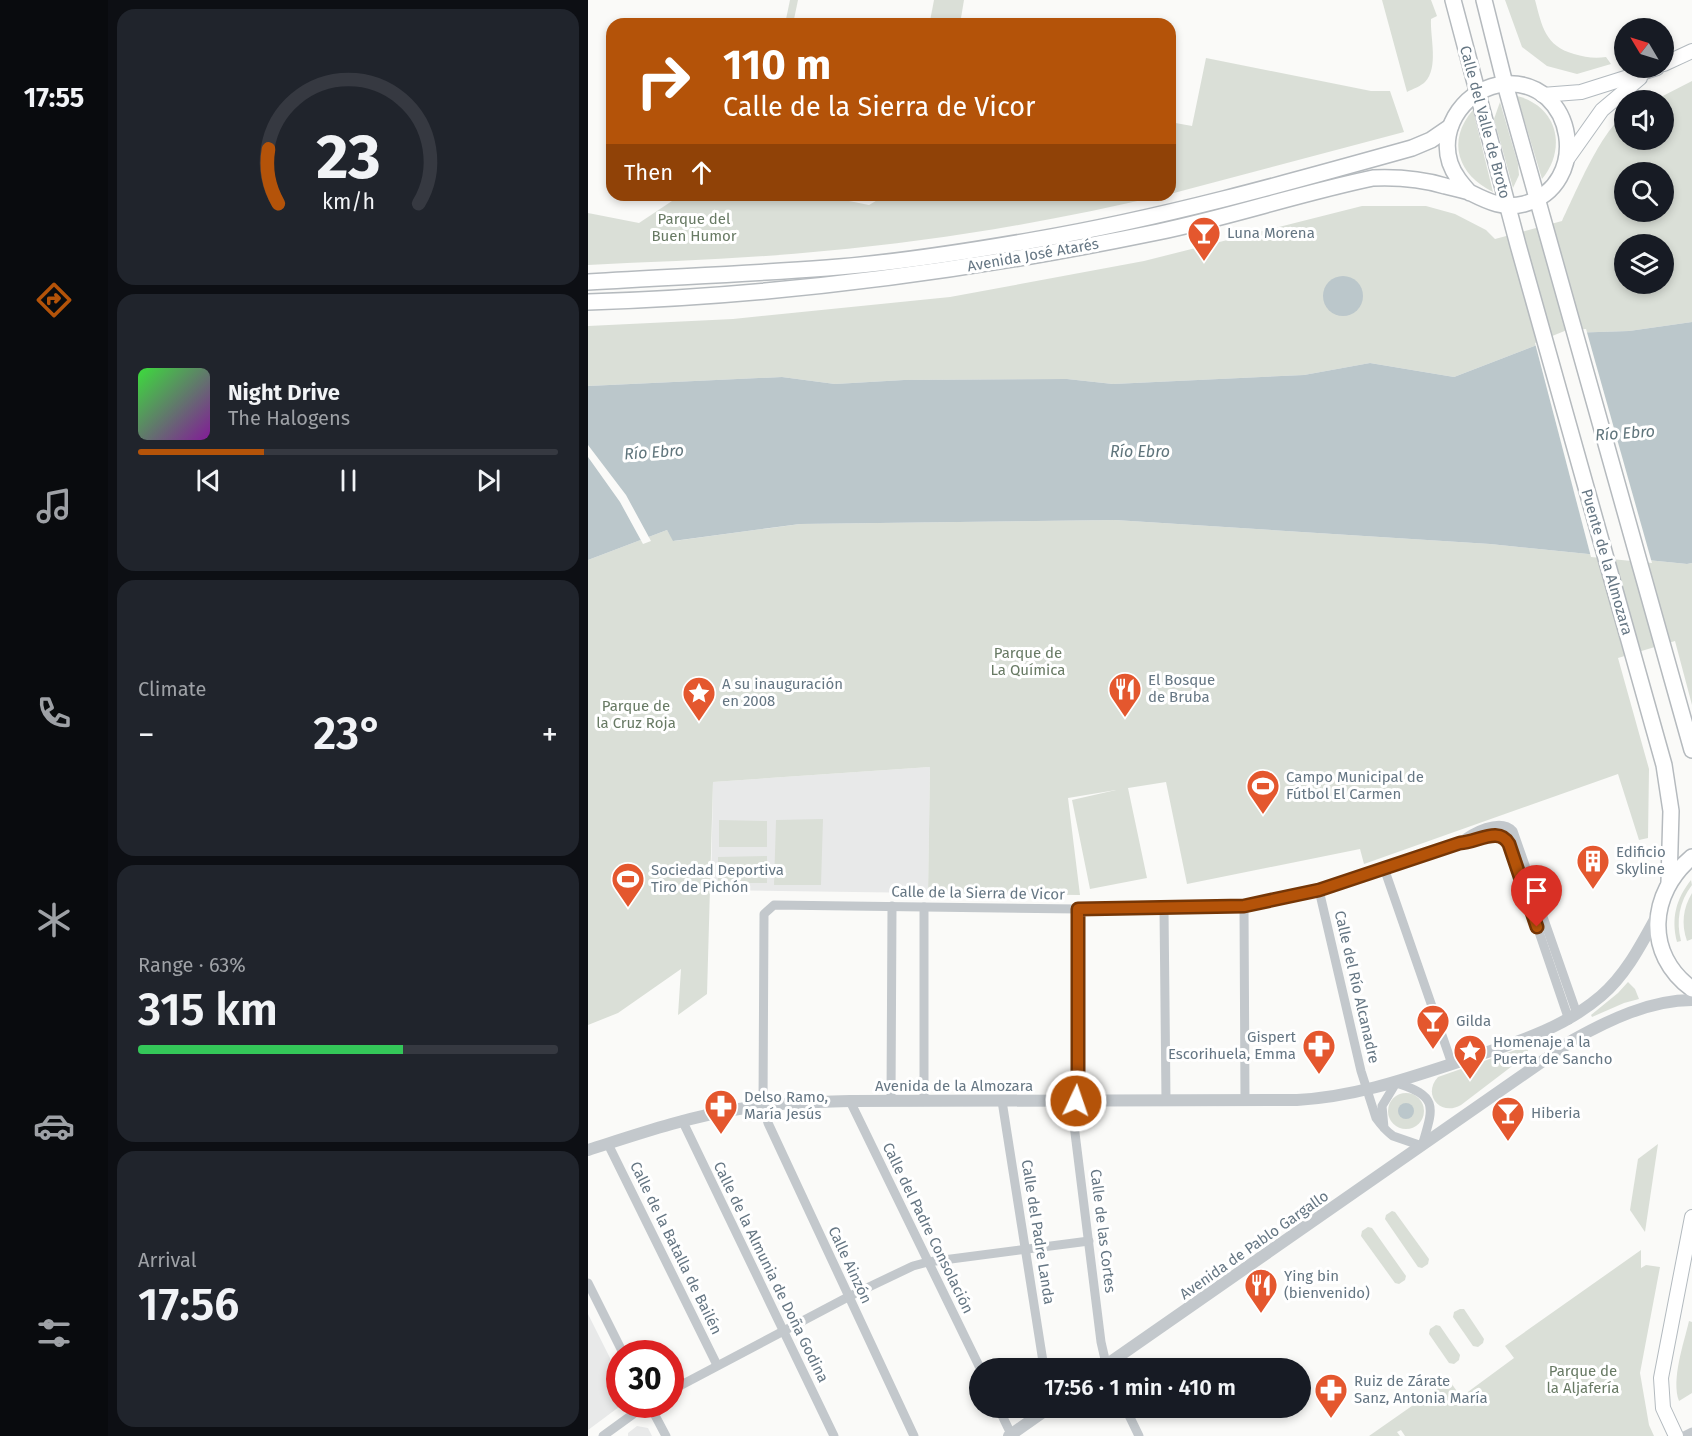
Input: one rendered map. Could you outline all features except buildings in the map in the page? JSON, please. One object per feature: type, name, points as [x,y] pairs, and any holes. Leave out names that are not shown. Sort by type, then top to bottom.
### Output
[{"type":"main road","name":"Calle del Valle de Broto","points":[[1453,0],[1518,245]]},
{"type":"main road","name":"Calle del Valle de Broto","points":[[1484,0],[1549,235]]},
{"type":"main road","points":[[1674,59],[1692,51]]},
{"type":"main road","points":[[1542,95],[1581,92],[1626,78]]},
{"type":"main road","points":[[1508,206],[1525,204],[1538,198],[1554,183],[1568,158],[1602,110],[1642,78]]},
{"type":"main road","name":"Avenida José Atarés","points":[[588,282],[828,268],[901,260],[1045,238],[1166,213],[1412,148],[1431,140],[1450,127],[1461,107],[1478,93],[1506,84]]},
{"type":"main road","points":[[1506,84],[1521,85],[1542,95],[1557,108],[1567,130],[1568,158]]},
{"type":"main road","points":[[1450,127],[1448,146],[1450,162],[1456,177],[1470,193]]},
{"type":"main road","name":"Avenida José Atarés","points":[[588,302],[663,299],[830,285],[996,263],[1211,220],[1373,178],[1407,178],[1442,185],[1508,206]]},
{"type":"main road","name":"Puente de la Almozara","points":[[1549,235],[1692,750]]},
{"type":"main road","name":"Puente de la Almozara","points":[[1518,245],[1664,765],[1671,811],[1669,882]]},
{"type":"main road","points":[[1692,857],[1669,882],[1658,914],[1658,928],[1664,956],[1675,974],[1692,989]]},
{"type":"main road","points":[[1676,1436],[1661,1399],[1661,1378],[1692,1217]]},
{"type":"street","name":"Calle de la Sierra de Vicor","points":[[774,905],[1078,909],[1244,906],[1319,890],[1460,843],[1469,835],[1500,824],[1514,831],[1573,1017]]},
{"type":"street","points":[[1384,868],[1452,1064]]},
{"type":"street","name":"Calle del Río Alcanadre","points":[[1319,890],[1366,1091]]},
{"type":"street","name":"Calle Ainzón","points":[[774,905],[764,914],[763,1105],[768,1123],[914,1436]]},
{"type":"street","points":[[891,1100],[892,906]]},
{"type":"street","points":[[1244,906],[1245,1101]]},
{"type":"street","points":[[924,907],[924,1101]]},
{"type":"street","name":"Calle de las Cortes","points":[[1078,909],[1078,1086],[1073,1117],[1104,1358]]},
{"type":"street","points":[[1164,909],[1166,1100]]},
{"type":"street","name":"Avenida de la Almozara","points":[[588,1150],[682,1120],[763,1105],[891,1100],[1245,1101],[1315,1099],[1366,1091],[1534,1036],[1573,1017],[1614,984],[1658,914]]},
{"type":"street","name":"Avenida de Pablo Gargallo","points":[[1118,1358],[1590,1031],[1660,1003],[1692,1000]]},
{"type":"street","points":[[1366,1091],[1375,1114],[1384,1128],[1397,1138],[1422,1146],[1431,1114],[1430,1103],[1423,1093],[1396,1083],[1382,1106],[1384,1128]]},
{"type":"street","name":"Calle del Padre Consolación","points":[[850,1101],[975,1358]]},
{"type":"street","name":"Calle del Padre Landa","points":[[1002,1101],[1042,1358]]},
{"type":"street","name":"Calle de la Almunia de Doña Godina","points":[[682,1120],[834,1436]]},
{"type":"street","name":"Calle de la Batalla de Bailén","points":[[608,1144],[717,1365]]},
{"type":"street","points":[[684,1383],[848,1297],[913,1266],[928,1262],[1089,1241]]},
{"type":"street","points":[[588,1283],[616,1340]]},
{"type":"street","points":[[603,1436],[628,1418]]},
{"type":"street","points":[[656,1418],[666,1436]]},
{"type":"street","points":[[1003,1418],[1010,1435],[1034,1418]]},
{"type":"street","points":[[1130,1418],[1138,1436]]},
{"type":"street","points":[[1684,1436],[1692,1432]]},
{"type":"shaded area","points":[[930,767],[928,893],[711,890],[713,782]]},
{"type":"shaded area","points":[[588,1314],[606,1350],[606,1417],[588,1430]]},
{"type":"shaded area","points":[[637,1426],[648,1428],[652,1436],[628,1436],[628,1433]]},
{"type":"green space","points":[[790,0],[798,0],[794,18],[786,18]]},
{"type":"green space","points":[[934,0],[964,0],[961,18],[931,18]]},
{"type":"green space","points":[[1382,0],[1431,0],[1437,16],[1431,19],[1432,69],[1423,83],[1407,92]]},
{"type":"green space","points":[[1505,0],[1535,0],[1546,34],[1557,46],[1582,56],[1606,57],[1611,64],[1577,74],[1547,66],[1522,47]]},
{"type":"green space","points":[[1206,58],[1371,91],[1390,91],[1404,132],[1176,192],[1176,123],[1192,126]]},
{"type":"green space","points":[[1692,81],[1692,322],[1629,331],[1568,333],[1454,377],[1370,363],[1304,375],[1113,384],[1067,379],[904,380],[835,384],[782,377],[588,386],[588,326],[733,319],[950,297],[1144,261],[1362,206],[1426,206],[1455,214],[1486,230],[1495,239],[1562,221],[1581,180],[1614,125],[1614,150],[1674,150],[1674,90]]},
{"type":"green space","points":[[1517,96],[1531,101],[1542,109],[1550,119],[1554,130],[1556,142],[1554,155],[1542,179]]},
{"type":"green space","points":[[1500,102],[1518,164],[1519,175],[1513,188],[1494,119]]},
{"type":"green space","points":[[1473,110],[1493,192],[1471,176],[1460,156],[1458,145],[1460,134]]},
{"type":"green space","name":"Parque del Buen Humor","points":[[672,201],[849,201],[869,205],[876,201],[1136,201],[1038,222],[910,242],[765,256],[588,265],[588,213],[639,223]]},
{"type":"green space","name":"Parque de La Química","points":[[1115,520],[1490,544],[1692,563],[1692,705],[1675,641],[1618,658],[1649,769],[1648,838],[1639,840],[1618,774],[1364,864],[1360,849],[1187,884],[1166,782],[1128,788],[1147,878],[1090,889],[1072,800],[1116,790],[1068,798],[1080,895],[928,893],[930,767],[713,782],[707,994],[678,1015],[681,969],[618,1013],[588,1025],[588,560],[667,530],[674,541],[800,524]]},
{"type":"green space","points":[[823,819],[821,885],[774,885],[776,820]]},
{"type":"green space","points":[[719,820],[767,821],[767,847],[719,847]]},
{"type":"green space","points":[[767,856],[767,883],[718,883],[718,857]]},
{"type":"green space","points":[[1691,880],[1692,885],[1684,898],[1680,912],[1681,941],[1677,942],[1676,909]]},
{"type":"green space","points":[[1692,893],[1692,939],[1687,941],[1684,916]]},
{"type":"green space","points":[[1628,982],[1635,989],[1639,999],[1592,1017],[1591,1015]]},
{"type":"green space","points":[[1524,1047],[1528,1049],[1528,1054],[1461,1105],[1446,1108],[1436,1102],[1432,1090],[1438,1077]]},
{"type":"green space","points":[[1406,1093],[1419,1098],[1424,1111],[1419,1124],[1406,1129],[1393,1124],[1388,1111],[1393,1098]]},
{"type":"green space","points":[[1658,1144],[1645,1232],[1630,1210],[1638,1159]]},
{"type":"green space","points":[[1392,1211],[1429,1259],[1428,1264],[1422,1268],[1418,1267],[1385,1219],[1386,1215]]},
{"type":"green space","points":[[1368,1227],[1372,1228],[1406,1276],[1405,1280],[1399,1284],[1395,1283],[1361,1236],[1362,1231]]},
{"type":"green space","name":"Parque de la Aljafería","points":[[1641,1250],[1641,1268],[1646,1265],[1660,1267],[1640,1373],[1649,1425],[1654,1436],[1405,1436],[1401,1430],[1397,1432],[1400,1436],[1369,1436],[1449,1380],[1461,1397],[1514,1358],[1505,1346]]},
{"type":"green space","points":[[1464,1309],[1484,1339],[1478,1347],[1473,1346],[1453,1317],[1454,1312]]},
{"type":"green space","points":[[1689,1321],[1692,1322],[1692,1393],[1679,1401],[1677,1372]]},
{"type":"green space","points":[[1436,1325],[1440,1326],[1460,1355],[1459,1360],[1454,1364],[1449,1363],[1429,1334],[1430,1329]]},
{"type":"water","points":[[1343,276],[1351,277],[1357,282],[1362,288],[1362,304],[1357,310],[1351,315],[1343,316],[1335,315],[1329,310],[1324,304],[1323,296],[1324,288],[1329,282],[1335,277]]},
{"type":"water","name":"Río Ebro","points":[[1692,322],[1692,563],[1490,544],[1115,520],[800,524],[673,541],[667,530],[588,560],[588,386],[782,377],[835,384],[904,380],[1067,379],[1113,384],[1304,375],[1370,363],[1454,377],[1568,333],[1629,331]]},
{"type":"water","points":[[1403,1103],[1409,1103],[1414,1111],[1412,1117],[1403,1119],[1398,1114],[1398,1108]]},
{"type":"pier","points":[[1586,329],[1652,563],[1591,557],[1535,343],[1567,330]]},
{"type":"pier","points":[[588,445],[626,495],[651,541],[643,544],[620,502],[588,457]]},
{"type":"place","name":"Luna Morena","points":[[1204,262]]},
{"type":"place","name":"El Bosque de Bruba","points":[[1125,718]]},
{"type":"place","name":"A su inauguración en 2008","points":[[699,722]]},
{"type":"place","name":"Campo Municipal de Fútbol El Carmen","points":[[1263,815]]},
{"type":"place","name":"Edificio Skyline","points":[[1593,890]]},
{"type":"place","name":"Sociedad Deportiva Tiro de Pichón","points":[[628,908]]},
{"type":"place","name":"Gilda","points":[[1433,1050]]},
{"type":"place","name":"Gispert Escorihuela, Emma","points":[[1319,1075]]},
{"type":"place","name":"Homenaje a la Puerta de Sancho","points":[[1470,1080]]},
{"type":"place","name":"Delso Ramo, María Jesús","points":[[721,1135]]},
{"type":"place","name":"Hiberia","points":[[1508,1142]]},
{"type":"place","name":"Ying bin (bienvenido)","points":[[1261,1314]]},
{"type":"place","name":"Ruiz de Zárate Sanz, Antonia María","points":[[1331,1419]]},
{"type":"route","points":[[1076,1101],[1078,1086],[1078,909],[1244,906],[1319,890],[1460,843],[1472,842],[1497,834],[1509,844],[1537,927]]},
{"type":"park label","name":"Parque de la Cruz Roja","points":[[636,714]]}]
